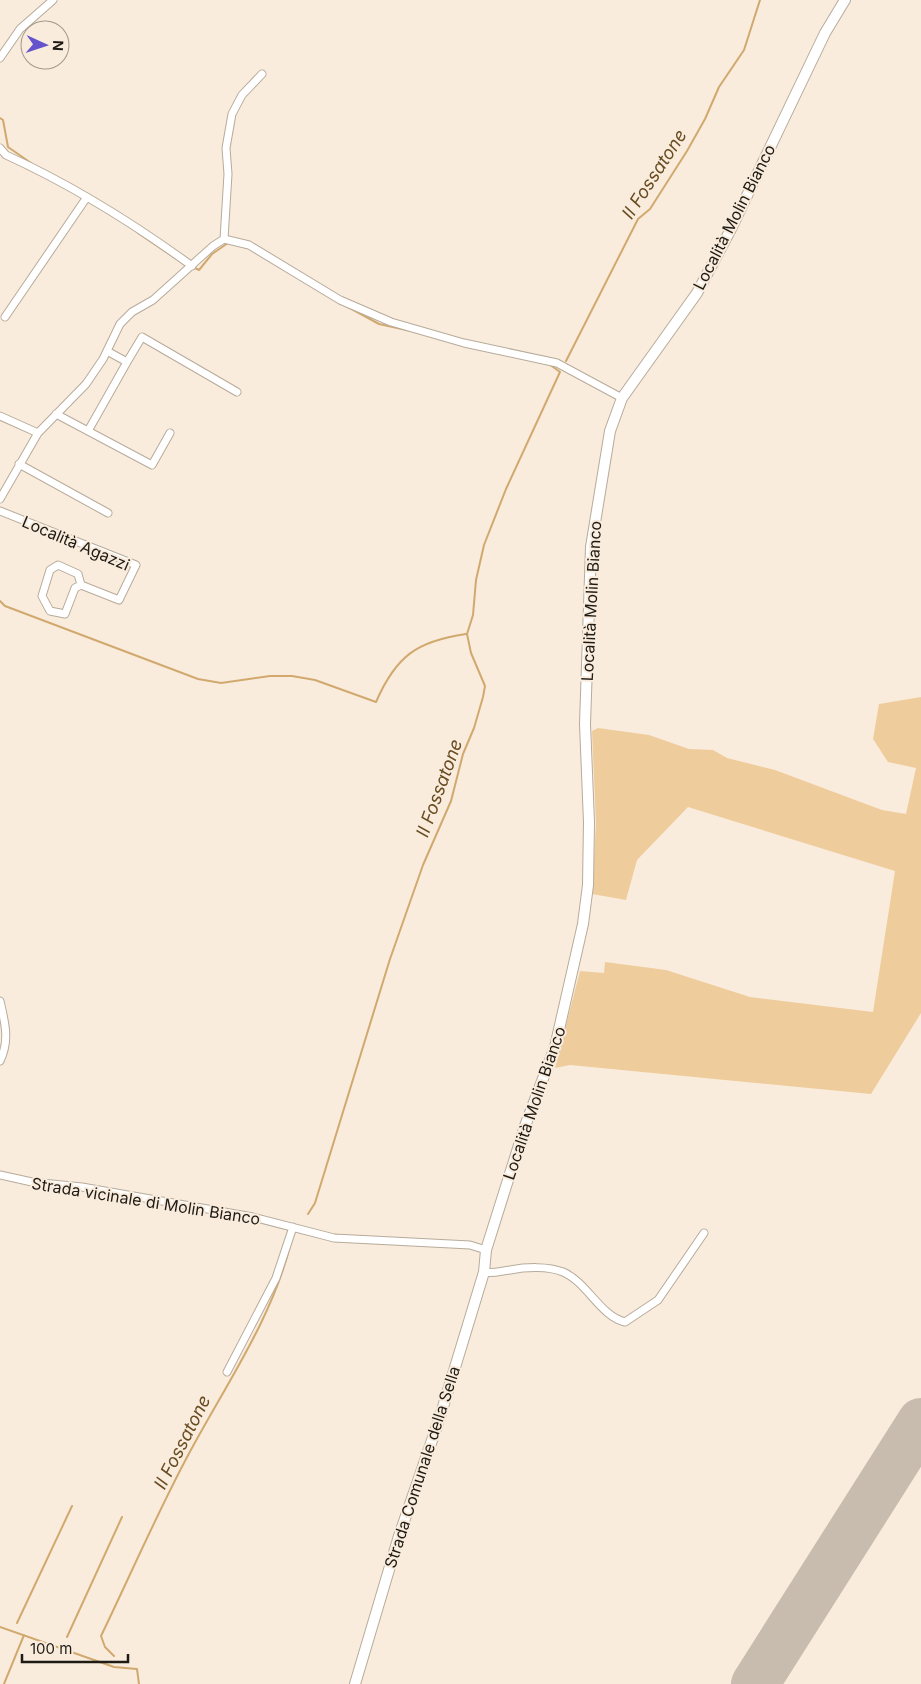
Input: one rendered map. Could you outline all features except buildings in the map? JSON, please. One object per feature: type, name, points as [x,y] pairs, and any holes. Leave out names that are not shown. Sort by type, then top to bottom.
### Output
[{"type":"street","points":[[0,58],[20,29],[53,0]]},
{"type":"street","name":"Località Molin Bianco","points":[[486,1250],[525,1126],[555,1046],[583,924],[588,885],[589,822],[585,724],[590,547],[610,431],[622,398],[697,293],[731,229],[824,33],[845,0]]},
{"type":"street","points":[[224,240],[228,174],[226,148],[232,114],[242,95],[262,74]]},
{"type":"street","points":[[0,150],[6,155],[57,178],[117,214],[192,266]]},
{"type":"street","points":[[4,317],[87,197]]},
{"type":"street","points":[[0,498],[38,432],[86,384],[107,350],[120,324],[132,312],[153,300],[213,246],[224,240],[249,245],[340,300],[391,322],[464,343],[557,363],[622,398]]},
{"type":"street","points":[[88,431],[142,337],[237,392]]},
{"type":"street","points":[[107,350],[127,362]]},
{"type":"street","points":[[56,414],[152,465],[170,433]]},
{"type":"street","points":[[0,416],[38,432]]},
{"type":"street","points":[[19,464],[108,513]]},
{"type":"street","name":"Località Agazzi","points":[[0,511],[136,565],[119,600],[81,585]]},
{"type":"street","points":[[58,565],[78,574],[81,585],[75,588],[65,614],[50,611],[42,596],[50,570],[58,565]]},
{"type":"street","points":[[0,1001],[7,1029],[6,1049],[0,1061]]},
{"type":"street","name":"Strada vicinale di Molin Bianco","points":[[0,1175],[32,1182],[186,1205],[293,1227],[334,1238],[470,1245],[486,1250]]},
{"type":"street","points":[[227,1372],[276,1278],[293,1227]]},
{"type":"street","points":[[484,1272],[493,1274],[526,1268],[563,1272],[571,1277],[612,1315],[625,1322],[658,1300],[704,1232]]},
{"type":"street","name":"Strada Comunale della Sella","points":[[355,1684],[399,1536],[439,1420],[484,1272],[486,1250]]},
{"type":"shaded area","points":[[921,697],[921,1013],[871,1094],[570,1065],[555,1068],[580,971],[604,973],[605,962],[666,970],[750,997],[873,1012],[895,871],[688,807],[637,860],[626,900],[592,894],[596,823],[592,731],[598,728],[649,735],[689,749],[713,750],[727,758],[775,770],[882,810],[906,814],[916,768],[888,762],[873,739],[879,704]]},
{"type":"waterway","name":"Il Fossatone","points":[[566,361],[638,219],[650,209],[687,151],[705,119],[719,87],[744,50],[760,0]]},
{"type":"waterway","points":[[0,118],[3,120],[8,147],[31,163]]},
{"type":"waterway","points":[[138,233],[184,264]]},
{"type":"waterway","points":[[193,267],[199,270],[212,254],[228,243]]},
{"type":"waterway","points":[[348,307],[379,324],[411,331]]},
{"type":"waterway","name":"Il Fossatone","points":[[308,1214],[315,1203],[390,959],[423,865],[451,801],[463,754],[474,728],[483,697],[485,686],[471,653],[467,634],[473,615],[476,580],[484,545],[506,489],[560,372],[549,364]]},
{"type":"waterway","points":[[0,601],[5,606],[198,679],[221,683],[270,676],[292,676],[315,680],[376,702],[392,673],[410,653],[434,641],[466,634]]},
{"type":"waterway","name":"Il Fossatone","points":[[114,1656],[105,1647],[101,1636],[199,1434],[259,1327],[283,1271],[291,1242]]},
{"type":"waterway","points":[[17,1623],[72,1506]]},
{"type":"waterway","points":[[67,1637],[122,1517]]},
{"type":"waterway","points":[[0,1627],[114,1667],[137,1669],[139,1684]]},
{"type":"waterway","points":[[4,1684],[24,1635]]},
{"type":"runway","points":[[755,1684],[921,1422]]}]
